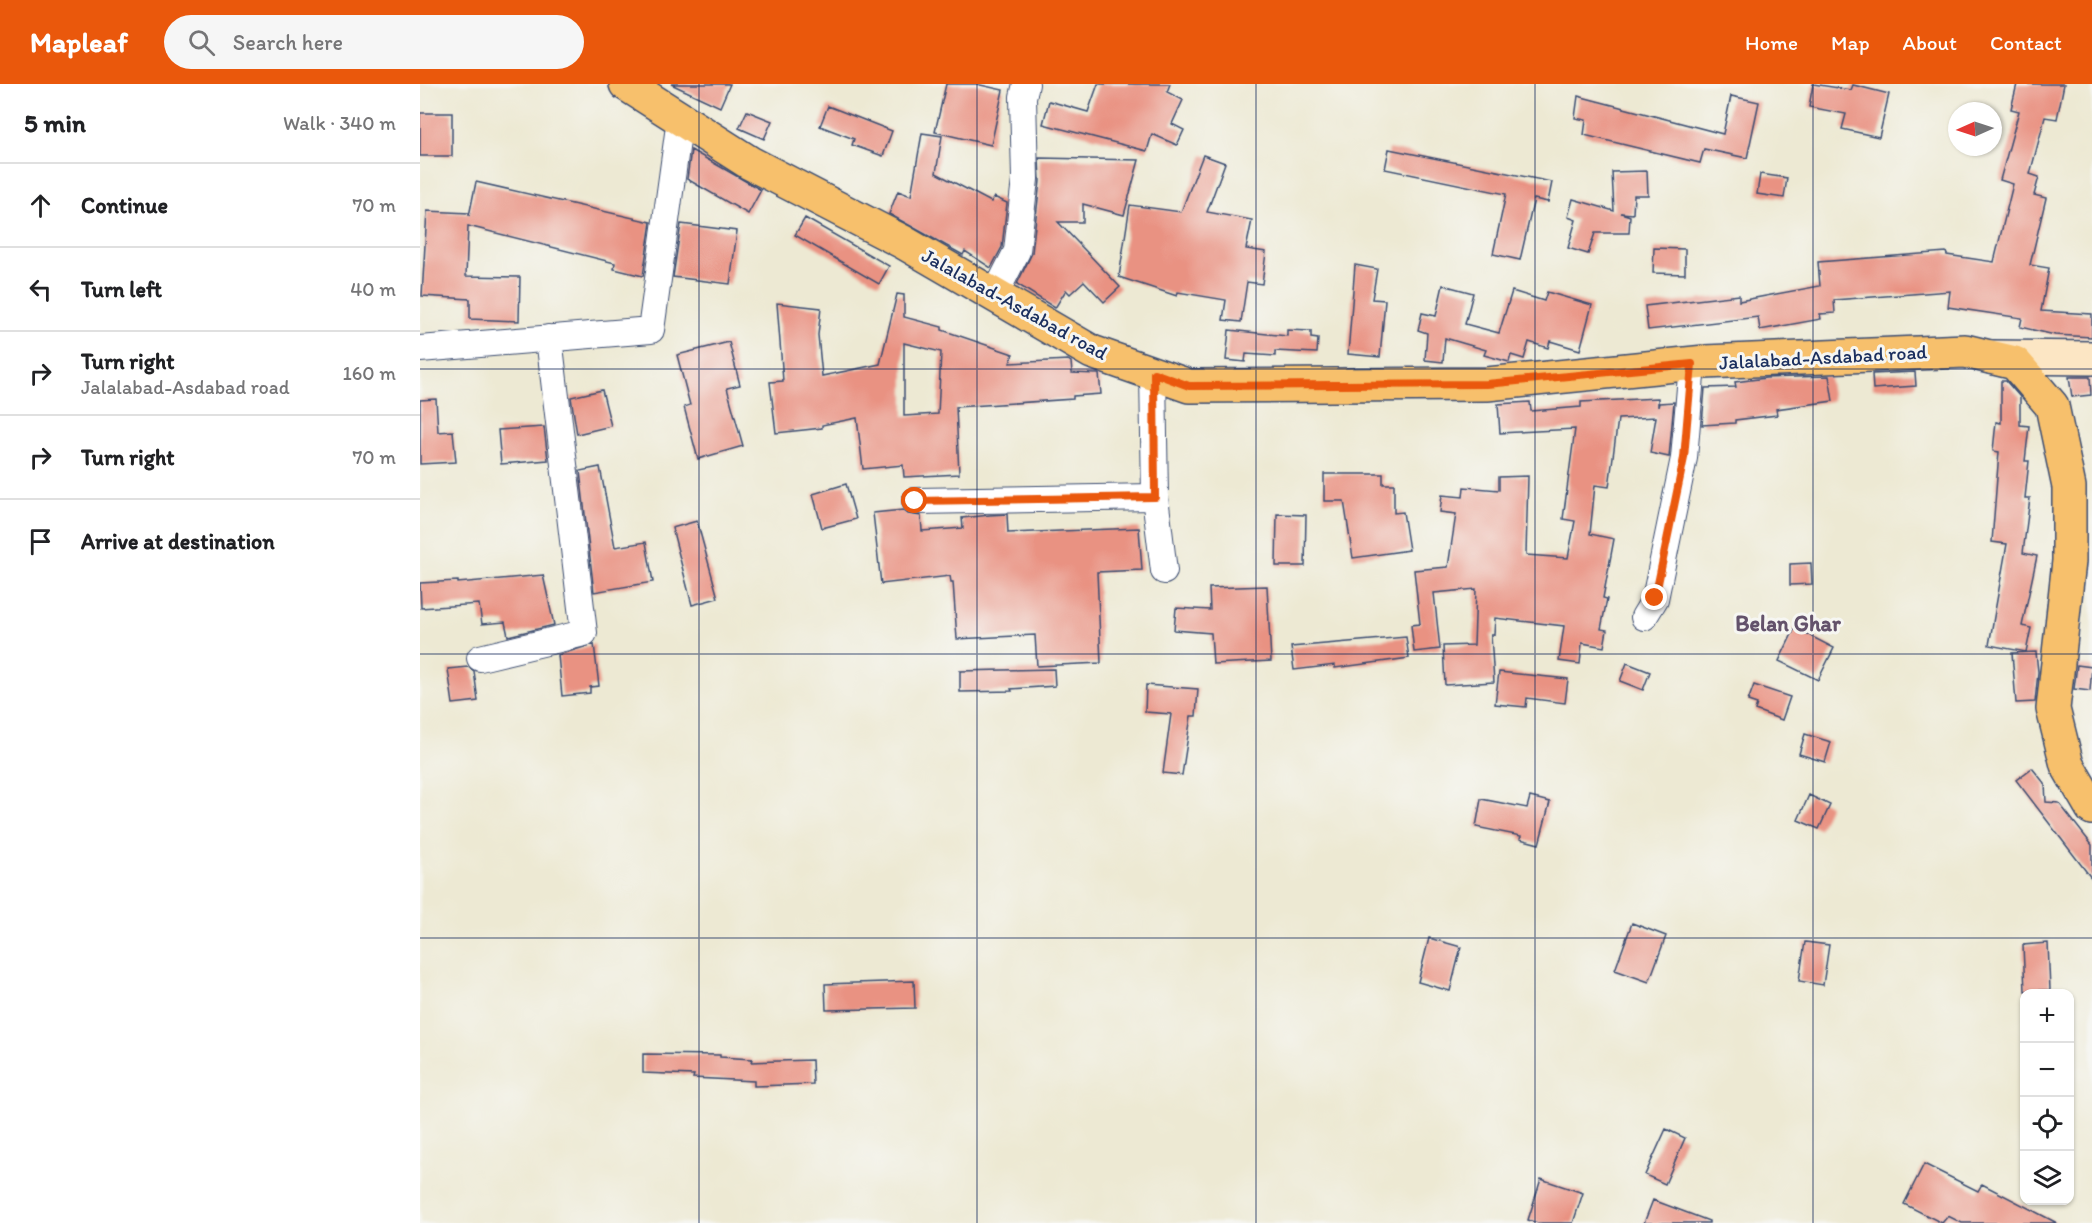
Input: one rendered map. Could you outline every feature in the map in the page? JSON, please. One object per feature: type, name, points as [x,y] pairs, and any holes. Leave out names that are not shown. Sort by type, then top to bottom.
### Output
[{"type":"main road","name":"Jalalabad-Asdabad road","points":[[626,84],[750,163],[903,242],[1092,352],[1189,386],[1487,384],[1692,364],[1965,351],[2015,363],[2052,406],[2069,488],[2069,561],[2053,709],[2067,765],[2092,808]]},
{"type":"street","points":[[995,294],[1017,251],[1025,179],[1023,97],[1026,84]]},
{"type":"street","points":[[420,350],[651,330],[680,119]]},
{"type":"street","points":[[480,658],[584,633],[549,338]]},
{"type":"street","points":[[1992,357],[2092,358]]},
{"type":"street","points":[[1644,617],[1655,598],[1684,458],[1692,364]]},
{"type":"street","points":[[1154,373],[1155,497],[1164,571]]},
{"type":"street","points":[[915,501],[1155,497]]},
{"type":"building","points":[[671,84],[730,84],[720,107]]},
{"type":"building","points":[[946,84],[976,84],[1003,90],[991,145],[935,132]]},
{"type":"building","points":[[1098,84],[1170,84],[1167,92],[1183,100],[1172,124],[1184,130],[1177,145],[1152,134],[1147,151],[1043,124],[1049,101],[1088,112]]},
{"type":"building","points":[[1813,84],[1851,90],[1853,85],[1889,94],[1879,137],[1842,129],[1846,114],[1809,107]]},
{"type":"building","points":[[2017,84],[2064,84],[2057,119],[2045,117],[2030,174],[2039,177],[2034,195],[2046,198],[2030,265],[2049,268],[2041,311],[2092,314],[2092,337],[2055,335],[2020,327],[2022,318],[1948,307],[1950,291],[1834,300],[1835,313],[1820,314],[1821,319],[1760,330],[1758,317],[1648,330],[1645,306],[1739,295],[1739,301],[1820,286],[1818,262],[1946,252],[1947,255],[1994,262],[2013,184],[2000,180],[2019,111],[2011,109]]},
{"type":"building","points":[[1578,96],[1723,134],[1731,96],[1759,102],[1747,158],[1704,149],[1700,163],[1584,135],[1586,120],[1575,118]]},
{"type":"building","points":[[828,106],[892,131],[883,156],[852,145],[854,139],[820,126]]},
{"type":"building","points":[[747,111],[772,121],[764,139],[739,128]]},
{"type":"building","points":[[420,113],[452,113],[452,156],[420,156]]},
{"type":"building","points":[[922,133],[942,136],[936,173],[991,202],[994,197],[1007,203],[1002,247],[991,268],[965,251],[963,255],[889,214],[898,191],[911,196]]},
{"type":"building","points":[[1389,149],[1552,182],[1548,202],[1534,199],[1520,260],[1493,254],[1506,194],[1385,169]]},
{"type":"building","points":[[691,150],[761,190],[748,214],[687,179]]},
{"type":"building","points":[[1203,155],[1225,163],[1207,212],[1252,220],[1246,249],[1266,252],[1262,284],[1247,282],[1241,322],[1223,320],[1226,300],[1178,292],[1177,296],[1119,277],[1130,205],[1181,212]]},
{"type":"building","points":[[1039,158],[1139,160],[1124,215],[1083,204],[1083,222],[1058,222],[1120,287],[1104,302],[1084,281],[1070,294],[1066,290],[1055,308],[1017,284],[1032,253],[1040,181]]},
{"type":"building","points":[[1647,171],[1648,195],[1634,195],[1633,214],[1621,213],[1630,216],[1629,233],[1595,233],[1588,254],[1568,248],[1576,220],[1568,217],[1573,199],[1614,211],[1612,172]]},
{"type":"building","points":[[1760,174],[1787,178],[1784,198],[1757,194]]},
{"type":"building","points":[[476,182],[651,222],[643,276],[614,269],[615,263],[468,226],[466,276],[520,277],[519,321],[470,319],[470,299],[422,296],[427,211],[469,213],[469,216]]},
{"type":"building","points":[[805,218],[889,266],[879,284],[795,235]]},
{"type":"building","points":[[681,224],[737,231],[730,284],[673,277]]},
{"type":"building","points":[[1654,248],[1685,249],[1685,274],[1653,273]]},
{"type":"building","points":[[1355,265],[1377,269],[1372,299],[1385,300],[1380,357],[1348,354]]},
{"type":"building","points":[[1443,285],[1473,293],[1465,324],[1499,333],[1512,291],[1544,301],[1547,292],[1592,305],[1580,350],[1550,341],[1548,348],[1529,342],[1524,359],[1511,355],[1509,362],[1484,355],[1486,350],[1445,338],[1443,362],[1425,360],[1427,333],[1418,330],[1422,313],[1436,316]]},
{"type":"building","points":[[897,294],[904,295],[904,317],[942,327],[942,330],[1013,354],[1010,363],[1068,360],[1071,362],[1072,373],[1099,374],[1101,394],[1073,396],[1073,399],[956,407],[959,474],[904,477],[903,465],[863,469],[857,418],[822,425],[822,428],[776,433],[770,382],[783,381],[777,303],[821,308],[818,335],[822,376],[880,364]],"holes":[[[904,343],[941,352],[938,414],[904,416]]]},
{"type":"building","points":[[1229,330],[1287,336],[1287,330],[1311,331],[1311,338],[1318,339],[1317,353],[1275,351],[1275,356],[1246,354],[1245,362],[1226,360]]},
{"type":"building","points":[[729,342],[740,385],[727,388],[743,446],[698,459],[684,407],[690,405],[677,355]]},
{"type":"building","points":[[1915,372],[1916,386],[1873,389],[1872,374]]},
{"type":"building","points":[[1829,376],[1833,401],[1776,409],[1777,415],[1735,420],[1735,423],[1702,425],[1705,388],[1736,387],[1735,382],[1766,378]]},
{"type":"building","points":[[2069,377],[2090,377],[2091,395],[2072,397]]},
{"type":"building","points":[[2001,381],[2006,381],[2020,397],[2020,425],[2029,426],[2025,461],[2029,461],[2025,498],[2030,498],[2023,553],[2037,556],[2022,626],[2031,628],[2026,652],[1989,645],[2007,544],[1992,542],[1999,452],[1993,451],[1996,422],[2001,423]]},
{"type":"building","points":[[602,390],[611,426],[577,434],[571,397]]},
{"type":"building","points":[[1658,398],[1658,407],[1659,403],[1674,402],[1669,457],[1650,453],[1656,417],[1618,419],[1609,487],[1595,485],[1590,534],[1614,539],[1603,598],[1607,599],[1601,629],[1607,630],[1604,647],[1582,643],[1580,664],[1559,661],[1564,626],[1495,618],[1494,635],[1491,635],[1494,682],[1445,685],[1443,646],[1474,645],[1476,589],[1434,593],[1440,649],[1414,652],[1411,625],[1420,624],[1414,570],[1448,567],[1456,514],[1440,512],[1442,495],[1463,497],[1464,487],[1499,490],[1499,477],[1528,476],[1526,555],[1568,558],[1575,521],[1563,519],[1575,429],[1500,433],[1498,404],[1530,402],[1531,411],[1581,407],[1581,402]]},
{"type":"building","points":[[436,399],[438,432],[453,431],[456,462],[420,464],[420,400]]},
{"type":"building","points":[[544,427],[548,460],[501,464],[498,430]]},
{"type":"building","points":[[600,467],[615,547],[646,542],[653,582],[594,592],[580,471]]},
{"type":"building","points":[[1324,474],[1383,474],[1383,484],[1394,484],[1394,513],[1403,512],[1409,550],[1353,558],[1344,501],[1324,501]]},
{"type":"building","points":[[846,484],[856,519],[822,528],[813,494]]},
{"type":"building","points":[[903,510],[908,514],[921,516],[922,531],[963,528],[962,518],[1007,514],[1008,533],[1139,528],[1142,570],[1097,572],[1101,663],[1037,666],[1035,635],[957,639],[953,582],[950,576],[881,584],[873,513]]},
{"type":"building","points":[[1277,514],[1306,515],[1305,566],[1276,566]]},
{"type":"building","points":[[697,521],[718,598],[692,605],[672,528]]},
{"type":"building","points":[[1811,563],[1812,584],[1790,585],[1790,564]]},
{"type":"building","points":[[543,575],[554,625],[508,636],[505,622],[482,624],[479,604],[421,608],[420,583],[458,581],[458,583]]},
{"type":"building","points":[[1267,586],[1271,661],[1213,664],[1211,633],[1174,630],[1176,608],[1210,610],[1209,588]]},
{"type":"building","points":[[1795,628],[1834,648],[1818,680],[1779,661]]},
{"type":"building","points":[[1406,637],[1409,658],[1335,668],[1335,665],[1294,670],[1291,647]]},
{"type":"building","points":[[594,644],[599,686],[590,687],[590,693],[562,696],[558,655]]},
{"type":"building","points":[[2036,652],[2038,672],[2035,702],[2016,703],[2012,653]]},
{"type":"building","points":[[1627,663],[1650,672],[1643,690],[1620,681]]},
{"type":"building","points":[[2077,665],[2092,667],[2090,691],[2074,689]]},
{"type":"building","points":[[468,667],[474,671],[478,701],[453,704],[448,669]]},
{"type":"building","points":[[1054,669],[1055,686],[1011,689],[1012,691],[960,692],[960,671]]},
{"type":"building","points":[[1499,672],[1568,679],[1565,703],[1527,698],[1526,707],[1495,704]]},
{"type":"building","points":[[1146,685],[1198,689],[1196,716],[1191,716],[1182,775],[1163,773],[1171,714],[1145,712]]},
{"type":"building","points":[[1754,685],[1790,697],[1782,720],[1755,710],[1757,704],[1748,701]]},
{"type":"building","points":[[1805,734],[1831,742],[1825,762],[1799,754]]},
{"type":"building","points":[[2032,768],[2045,784],[2046,802],[2059,803],[2092,845],[2092,879],[2016,780]]},
{"type":"building","points":[[1809,795],[1830,805],[1819,829],[1798,820]]},
{"type":"building","points":[[1530,797],[1550,802],[1539,844],[1520,839],[1521,836],[1476,827],[1481,799],[1527,808]]},
{"type":"building","points":[[1632,923],[1666,936],[1649,982],[1615,970]]},
{"type":"building","points":[[1429,938],[1461,947],[1450,991],[1418,982]]},
{"type":"building","points":[[1805,942],[1829,945],[1823,985],[1799,981]]},
{"type":"building","points":[[2048,943],[2050,989],[2025,989],[2023,945]]},
{"type":"building","points":[[914,981],[915,1008],[826,1010],[825,984]]},
{"type":"building","points":[[643,1054],[720,1055],[720,1057],[752,1059],[751,1062],[812,1060],[813,1084],[754,1086],[754,1081],[643,1073]]},
{"type":"building","points":[[1666,1129],[1685,1138],[1665,1184],[1645,1175]]},
{"type":"building","points":[[1924,1164],[1978,1191],[1982,1184],[2057,1223],[1962,1223],[1948,1216],[1942,1223],[1904,1204]]},
{"type":"building","points":[[1541,1179],[1583,1193],[1573,1223],[1538,1223],[1528,1220]]},
{"type":"building","points":[[1653,1200],[1709,1221],[1709,1223],[1644,1223]]},
{"type":"district","name":"Belan Ghar","points":[[1788,623]]},
{"type":"route","points":[[915,501],[1155,497],[1154,373],[1189,386],[1487,384],[1692,364],[1684,458],[1655,598]]}]
